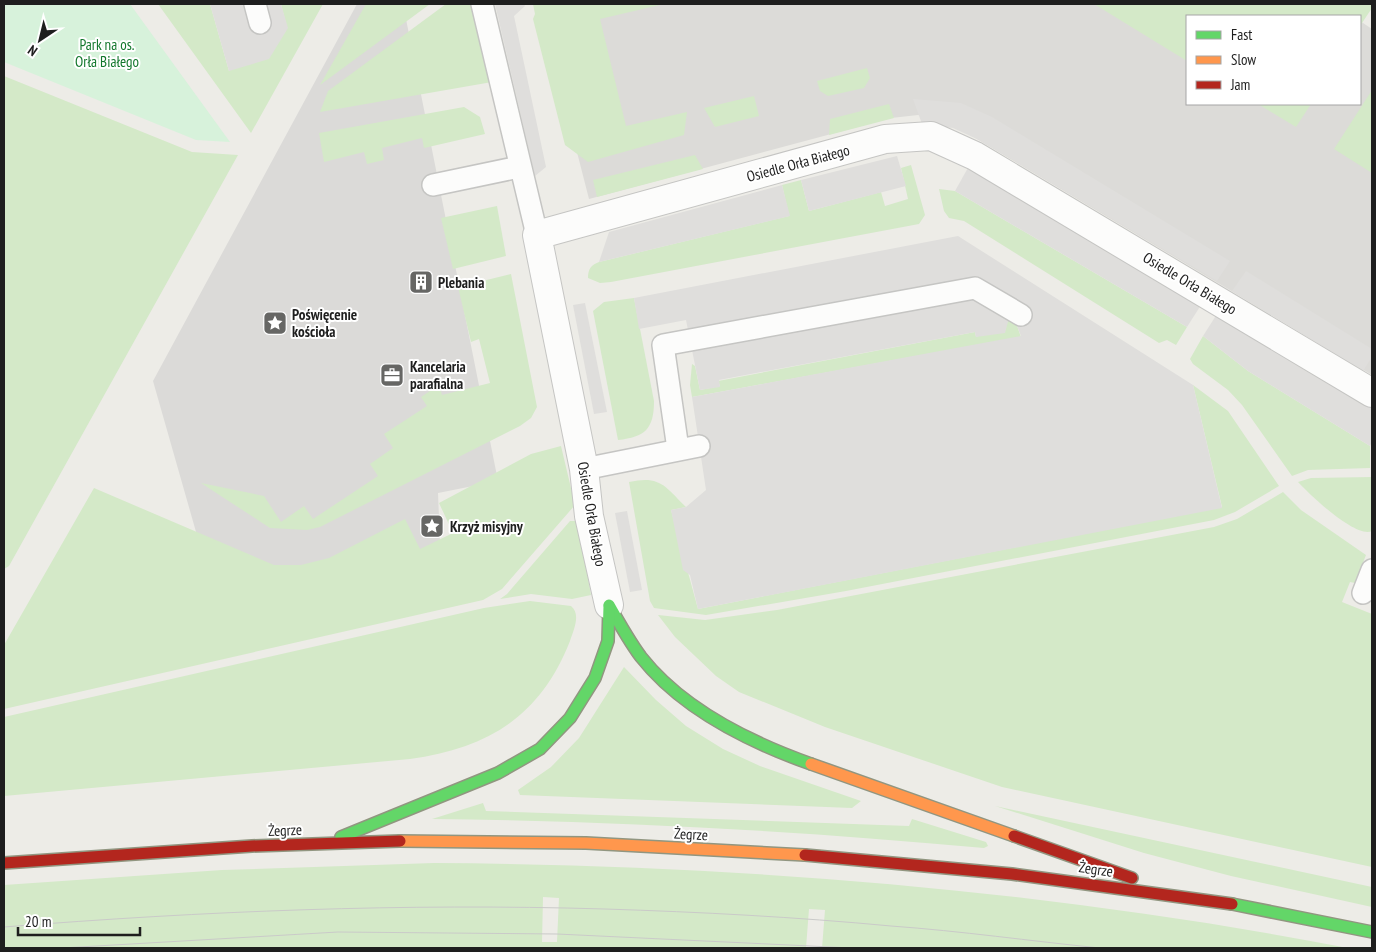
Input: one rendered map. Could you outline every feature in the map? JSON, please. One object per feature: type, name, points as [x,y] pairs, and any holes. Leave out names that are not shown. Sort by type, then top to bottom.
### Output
[{"type":"street","name":"Osiedle Orła Białego","points":[[609,605],[589,516],[584,469],[537,235],[885,139],[931,136],[975,156],[1372,393]]},
{"type":"street","points":[[326,844],[490,775],[527,758],[540,749],[576,709],[597,671],[605,652],[609,632],[609,605]]},
{"type":"street","points":[[609,605],[632,645],[667,684],[698,711],[741,735],[785,755],[1186,896]]},
{"type":"street","name":"Żegrze","points":[[4,863],[216,848],[500,841],[797,854],[879,860],[1032,876],[1186,896],[1372,932]]},
{"type":"lane","points":[[482,4],[519,167],[537,235]]},
{"type":"lane","points":[[433,185],[519,167]]},
{"type":"lane","points":[[678,449],[663,345],[975,288],[1021,315]]},
{"type":"lane","points":[[584,469],[699,446]]},
{"type":"lane","points":[[1363,593],[1372,570]]},
{"type":"shaded area","points":[[210,4],[281,4],[288,28],[269,59],[229,71]]},
{"type":"shaded area","points":[[357,4],[403,4],[498,481],[438,493],[442,592],[214,595],[153,381]]},
{"type":"shaded area","points":[[495,4],[524,4],[525,6],[514,16],[546,167],[535,176]]},
{"type":"shaded area","points":[[539,4],[1331,4],[1186,15],[1186,105],[1361,105],[1361,22],[1372,29],[1372,375],[947,121],[918,115],[891,118],[589,199]]},
{"type":"shaded area","points":[[913,99],[961,103],[992,117],[1230,261],[1217,281],[979,140],[953,128],[922,124]]},
{"type":"shaded area","points":[[897,156],[906,186],[809,211],[801,180]]},
{"type":"shaded area","points":[[969,166],[1201,305],[1187,327],[955,191]]},
{"type":"shaded area","points":[[782,185],[790,216],[599,262],[609,232]]},
{"type":"shaded area","points":[[958,236],[1193,385],[1222,508],[698,609],[690,575],[683,570],[671,510],[686,507],[706,490],[692,397],[1021,336],[1017,326],[1009,318],[1005,333],[976,337],[975,332],[719,380],[720,387],[700,390],[686,320],[639,329],[634,298]]},
{"type":"shaded area","points":[[1246,271],[1372,349],[1372,357],[1363,371],[1232,291]]},
{"type":"shaded area","points":[[585,303],[607,412],[594,414],[573,305]]},
{"type":"shaded area","points":[[1217,314],[1372,408],[1372,442],[1370,446],[1248,371],[1203,336]]},
{"type":"shaded area","points":[[627,511],[642,590],[630,592],[615,513]]},
{"type":"green space","name":"Park na os. Orła Białego","points":[[4,4],[130,4],[230,142],[196,140],[4,62]]},
{"type":"green space","points":[[158,4],[210,4],[229,71],[287,28],[281,4],[323,4],[251,133]]},
{"type":"green space","points":[[366,4],[430,4],[320,85]]},
{"type":"green space","points":[[446,4],[471,4],[492,82],[320,112],[328,91]]},
{"type":"green space","points":[[533,4],[664,4],[600,19],[626,126],[687,112],[684,135],[588,162],[565,145],[533,19],[535,14]]},
{"type":"green space","points":[[1094,4],[1372,4],[1372,8],[1361,24],[1361,15],[1186,15],[1186,60]]},
{"type":"green space","points":[[867,68],[870,78],[864,88],[828,96],[820,91],[817,81]]},
{"type":"green space","points":[[4,76],[192,152],[238,155],[9,566],[4,569]]},
{"type":"green space","points":[[1372,90],[1372,173],[1334,149]]},
{"type":"green space","points":[[754,96],[759,116],[715,127],[704,108]]},
{"type":"green space","points":[[889,104],[894,118],[829,135],[830,119]]},
{"type":"green space","points":[[1260,105],[1310,105],[1296,127]]},
{"type":"green space","points":[[464,107],[480,117],[485,134],[424,148],[422,138],[382,148],[384,160],[367,164],[364,152],[324,162],[319,133]]},
{"type":"green space","points":[[695,155],[703,169],[597,197],[593,180]]},
{"type":"green space","points":[[911,165],[925,215],[919,224],[611,282],[600,283],[588,278],[590,268],[599,262],[789,216],[782,185],[801,180],[809,211],[881,192],[885,206],[908,199],[901,168]]},
{"type":"green space","points":[[939,189],[955,191],[1187,327],[1176,345],[1167,340],[1159,343],[964,221],[949,218],[944,211]]},
{"type":"green space","points":[[497,206],[506,256],[453,269],[441,218]]},
{"type":"green space","points":[[511,274],[537,407],[531,418],[520,426],[320,527],[307,530],[270,528],[201,483],[264,496],[281,522],[304,506],[313,519],[378,476],[370,464],[393,448],[384,434],[427,406],[421,397],[439,385],[442,395],[490,383],[479,339],[471,342],[458,287]]},
{"type":"green space","points":[[634,298],[654,401],[654,411],[650,425],[646,430],[635,437],[618,440],[593,311],[604,302]]},
{"type":"green space","points":[[1009,317],[1017,326],[1021,337],[692,397],[690,385],[692,364],[695,366],[700,390],[720,386],[718,381],[975,332],[976,337],[1007,323]]},
{"type":"green space","points":[[1203,336],[1248,371],[1370,446],[1370,468],[1308,470],[1292,476],[1242,405],[1228,390],[1193,364],[1190,359]]},
{"type":"green space","points":[[1193,385],[1228,411],[1279,486],[1235,512],[1214,520],[846,591],[706,615],[654,608],[650,601],[629,482],[639,480],[655,481],[661,484],[673,493],[686,507],[671,510],[698,609],[1222,507]]},
{"type":"green space","points":[[561,446],[575,505],[502,589],[483,600],[4,709],[4,645],[94,488],[274,565],[301,565],[329,558],[405,519],[420,549],[453,533],[439,503],[531,454]]},
{"type":"green space","points":[[1372,477],[1372,531],[1365,532],[1344,522],[1333,514],[1298,482],[1311,478]]},
{"type":"green space","points":[[1283,492],[1301,510],[1366,555],[1355,583],[1350,582],[1342,602],[1372,614],[1372,867],[1002,787],[825,727],[739,692],[716,676],[675,637],[658,615],[705,620],[777,610],[1214,527],[1237,519]]},
{"type":"green space","points":[[570,521],[578,521],[591,595],[572,599],[531,594],[500,599],[507,594]]},
{"type":"green space","points":[[530,601],[571,606],[574,609],[576,613],[575,627],[570,641],[558,667],[543,690],[527,709],[487,737],[464,747],[410,759],[4,796],[4,717],[484,608]]},
{"type":"green space","points":[[624,667],[656,700],[686,726],[723,749],[760,766],[861,801],[852,808],[520,795],[518,790],[551,767],[579,738]]},
{"type":"green space","points":[[483,803],[486,811],[909,826],[912,819],[986,842],[988,846],[984,848],[708,828],[432,819]]},
{"type":"green space","points":[[995,806],[1372,887],[1372,907],[1231,876],[1144,853]]},
{"type":"green space","points":[[434,863],[664,869],[779,875],[1007,896],[1235,928],[1348,948],[822,948],[825,910],[809,909],[806,948],[4,948],[4,885],[222,870]],"holes":[[[543,897],[559,898],[557,942],[542,942]]]},
{"type":"tram line","points":[[4,927],[79,921],[304,910],[530,907],[748,915],[820,920],[1100,948]]},
{"type":"tram line","points":[[62,948],[338,932],[557,934],[852,948]]},
{"type":"traffic: fast","points":[[609,605],[641,657],[676,693],[718,722],[764,745],[811,764]]},
{"type":"traffic: fast","points":[[341,837],[498,773],[540,749],[570,718],[595,678],[608,641],[609,606]]},
{"type":"traffic: fast","points":[[1232,904],[1372,932]]},
{"type":"traffic: slow","points":[[811,764],[1014,836]]},
{"type":"traffic: slow","points":[[400,841],[586,843],[805,855]]},
{"type":"traffic: jam","points":[[1014,836],[1132,878]]},
{"type":"traffic: jam","points":[[4,863],[252,846],[400,841]]},
{"type":"traffic: jam","points":[[805,855],[1012,874],[1232,904]]},
{"type":"place","name":"Plebania","points":[[421,282]]},
{"type":"place","name":"Poświęcenie kościoła","points":[[275,323]]},
{"type":"place","name":"Kancelaria parafialna","points":[[392,375]]},
{"type":"place","name":"Krzyż misyjny","points":[[432,526]]}]
